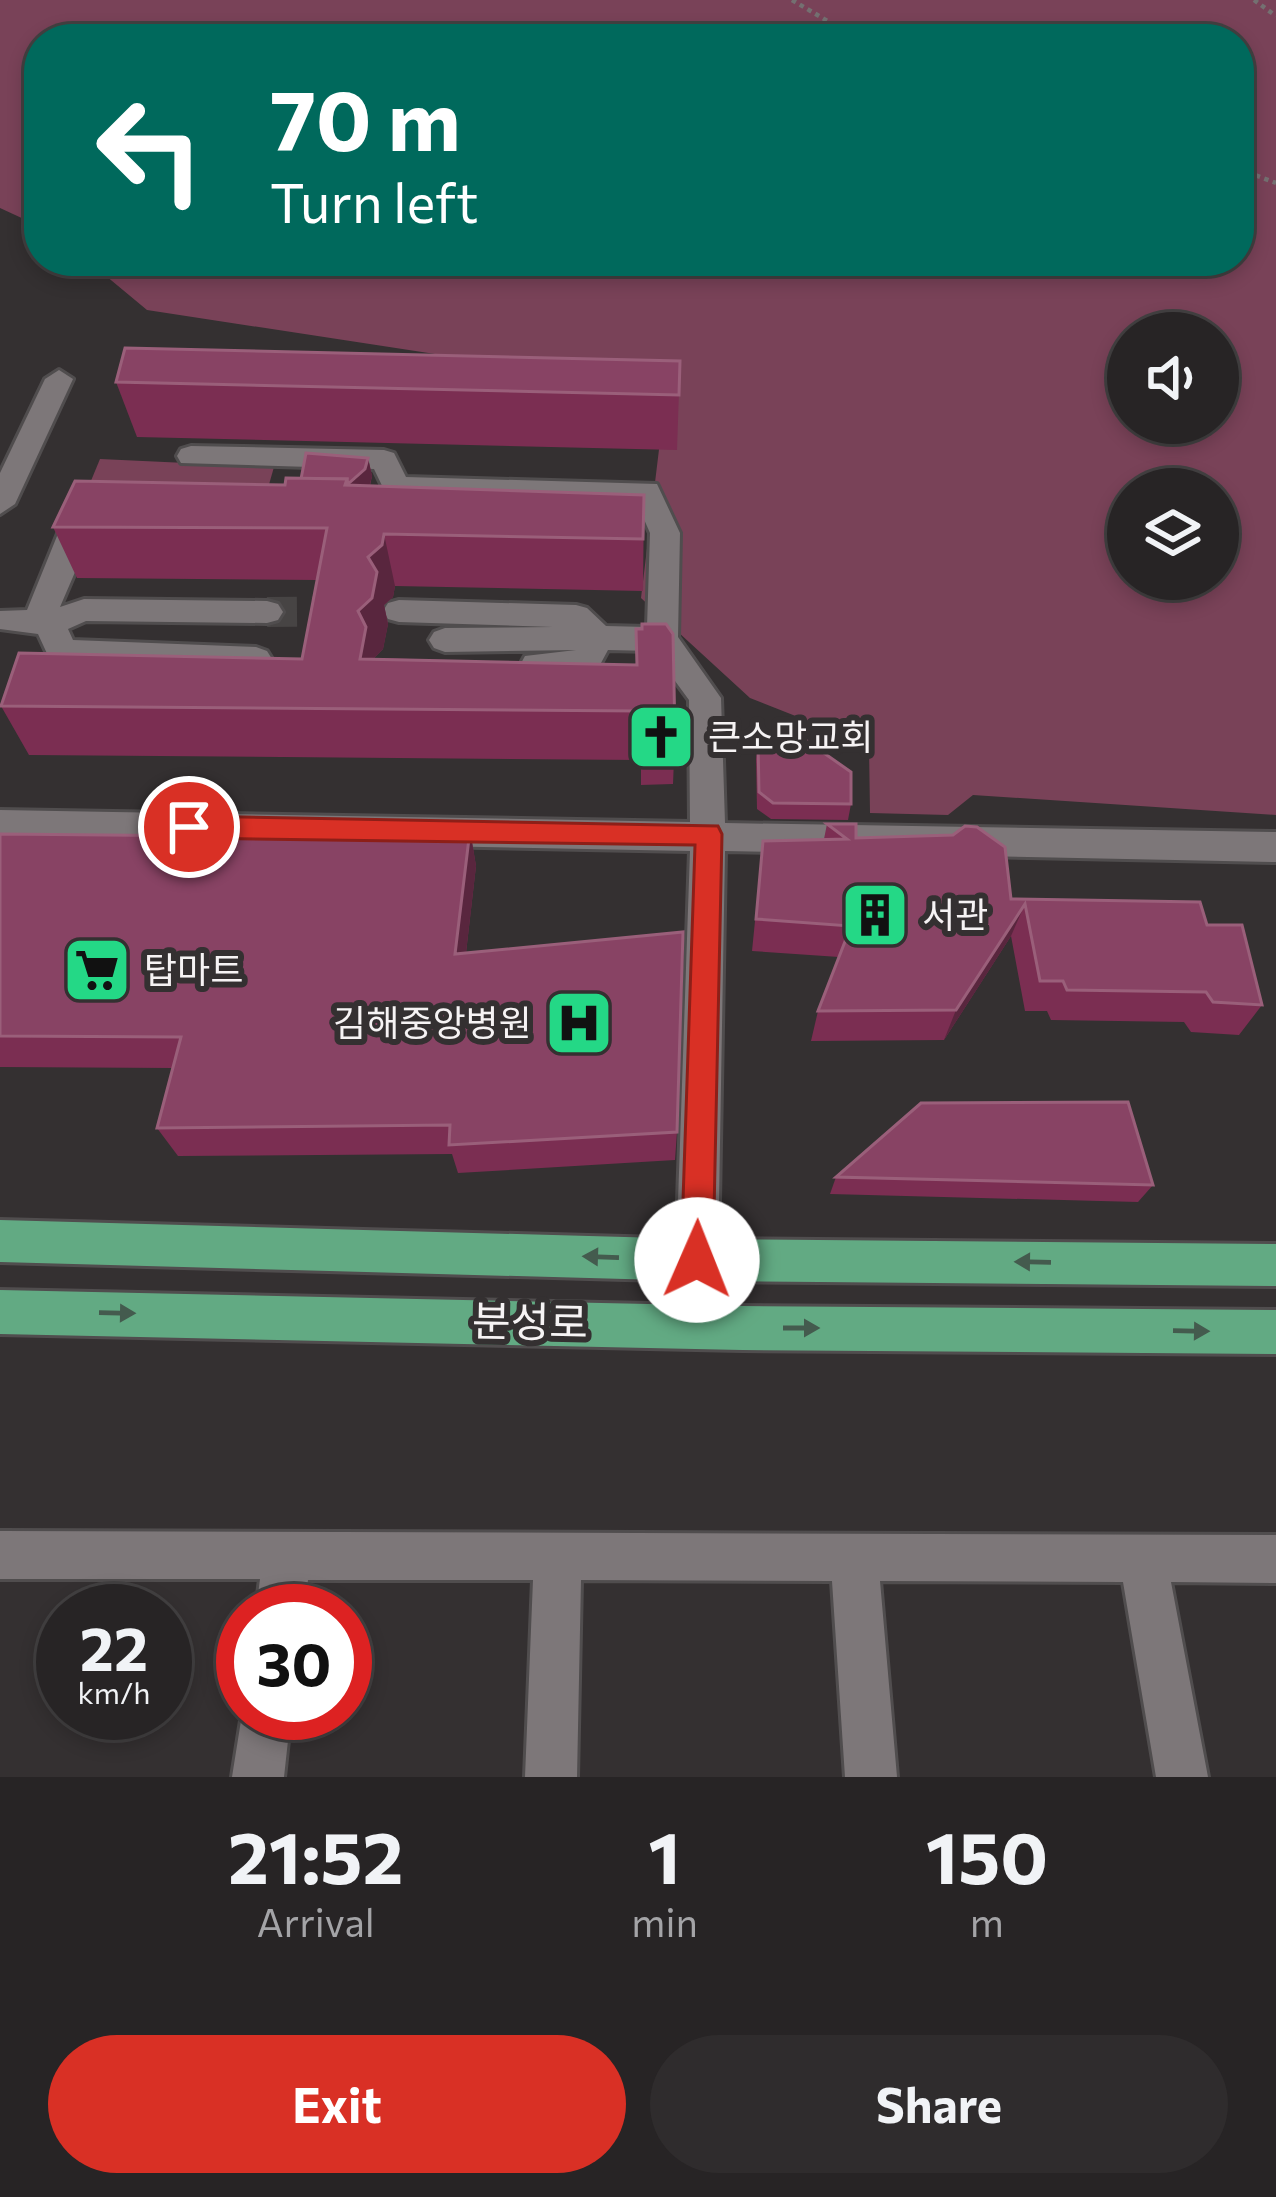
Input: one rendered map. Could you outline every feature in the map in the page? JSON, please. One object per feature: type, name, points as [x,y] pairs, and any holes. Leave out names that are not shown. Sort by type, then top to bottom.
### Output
[{"type":"main road","name":"분성로","points":[[0,1241],[697,1260],[1276,1265]]},
{"type":"main road","name":"분성로","points":[[0,1312],[742,1328],[1276,1332]]},
{"type":"street","points":[[0,504],[59,379]]},
{"type":"street","points":[[191,456],[384,460],[387,494],[647,491],[665,533],[662,639],[705,698],[708,834],[697,1260]]},
{"type":"street","points":[[19,626],[81,514],[104,514]]},
{"type":"street","points":[[479,517],[656,518]]},
{"type":"street","points":[[19,626],[84,610],[267,612]]},
{"type":"street","points":[[399,611],[576,616],[598,638],[662,639]]},
{"type":"street","points":[[19,626],[61,652],[256,659]]},
{"type":"street","points":[[439,652],[584,665],[598,638]]},
{"type":"street","points":[[0,824],[1276,847]]},
{"type":"street","points":[[283,1584],[287,1555]]},
{"type":"street","points":[[2,1562],[287,1555],[1276,1559]]},
{"type":"street","points":[[551,1777],[558,1556]]},
{"type":"street","points":[[854,1558],[871,1777]]},
{"type":"street","points":[[1143,1562],[1182,1777]]},
{"type":"street","points":[[258,1777],[263,1740]]},
{"type":"path","points":[[792,0],[833,24]]},
{"type":"path","points":[[1254,0],[1276,16]]},
{"type":"shaded area","points":[[0,0],[1276,0],[1276,815],[973,795],[948,815],[870,813],[869,745],[750,698],[641,598],[661,433],[618,382],[147,310],[106,276],[1254,276],[1254,24],[24,24],[24,219],[0,208]]},
{"type":"shaded area","points":[[100,459],[274,467],[262,509],[81,505]]},
{"type":"building","points":[[125,348],[680,361],[679,395],[116,382]]},
{"type":"building","points":[[306,453],[368,458],[365,469],[348,484],[347,479],[301,479]]},
{"type":"building","points":[[286,478],[347,479],[345,485],[644,495],[643,539],[384,534],[382,545],[368,557],[377,572],[372,598],[358,611],[366,627],[360,659],[637,665],[636,629],[642,629],[642,624],[666,624],[673,634],[675,736],[641,737],[641,711],[1,706],[19,653],[302,659],[327,528],[53,527],[75,481],[285,485]]},
{"type":"building","points":[[801,737],[851,772],[851,804],[773,803],[759,792],[758,742]]},
{"type":"building","points":[[827,824],[856,824],[856,838],[953,835],[965,826],[977,827],[1005,847],[1011,899],[1200,902],[1207,925],[1242,925],[1262,1005],[1213,1002],[1206,992],[1067,990],[1063,981],[1040,981],[1025,904],[956,1010],[818,1011],[851,926],[756,919],[763,841],[847,839]]},
{"type":"building","points":[[470,830],[455,954],[683,932],[677,1132],[449,1145],[450,1125],[157,1128],[181,1037],[0,1036],[0,834],[213,836]]},
{"type":"building","points":[[1128,1102],[1153,1185],[836,1177],[921,1103]]},
{"type":"tunnel","points":[[267,612],[360,611]]},
{"type":"place","name":"큰소망교회","points":[[661,737]]},
{"type":"place","name":"서관","points":[[875,915]]},
{"type":"place","name":"탑마트","points":[[97,970]]},
{"type":"place","name":"김해중앙병원","points":[[579,1023]]},
{"type":"route","points":[[189,827],[708,834],[697,1260]]}]
